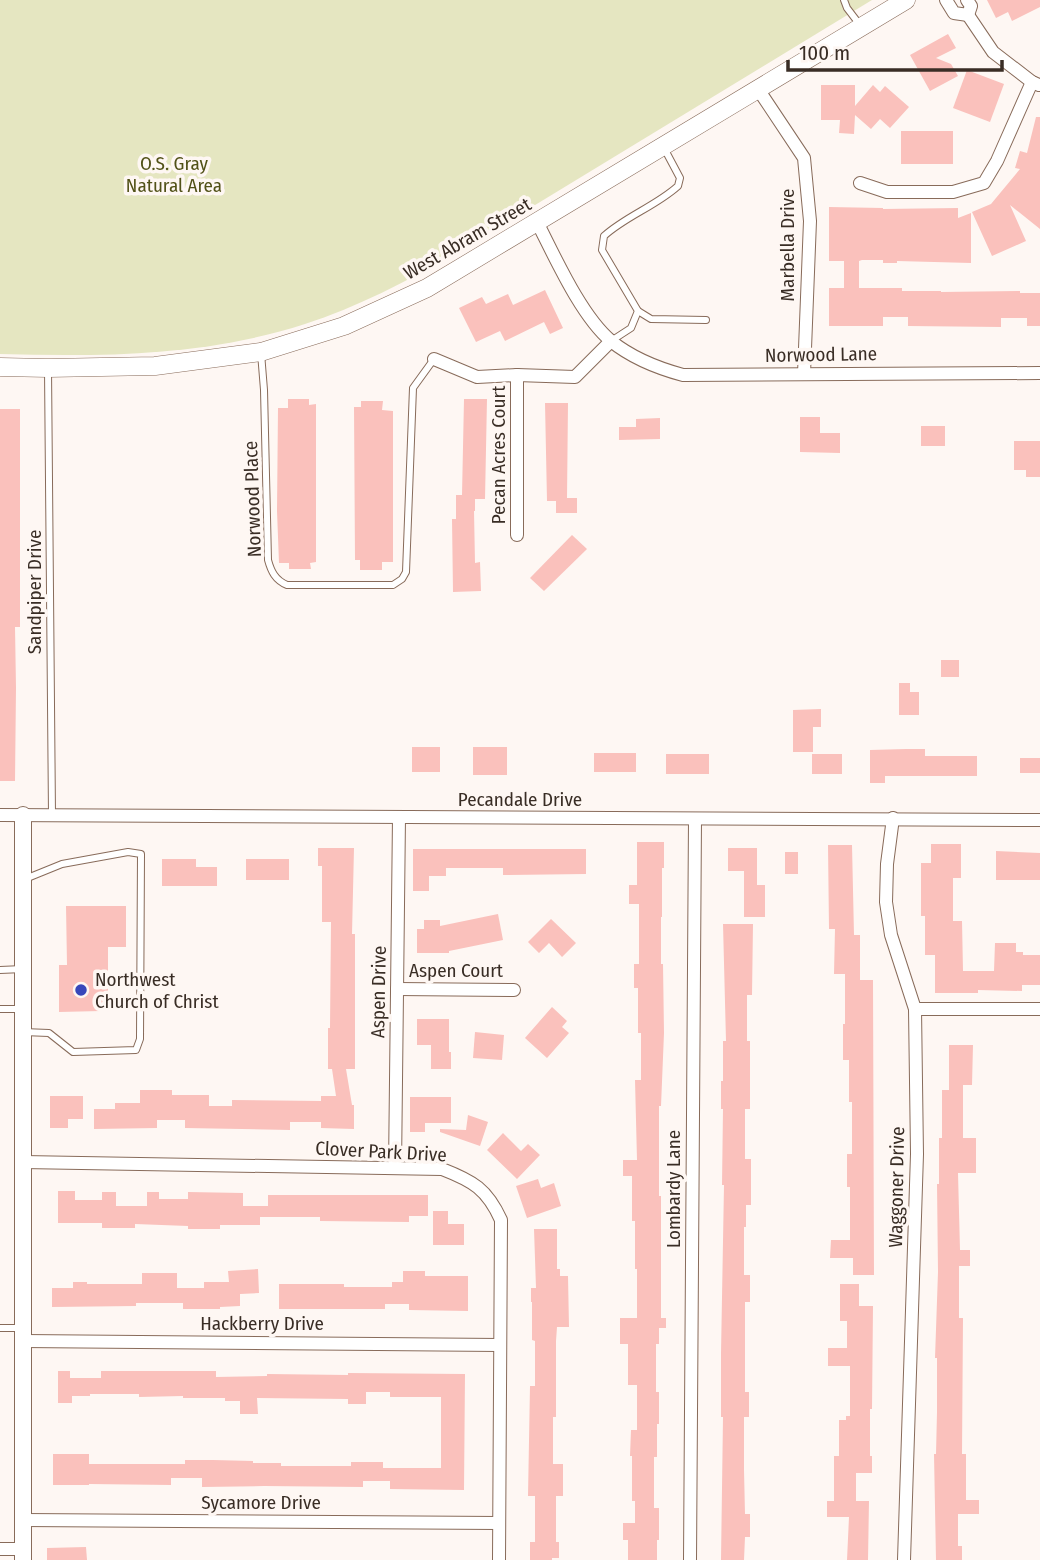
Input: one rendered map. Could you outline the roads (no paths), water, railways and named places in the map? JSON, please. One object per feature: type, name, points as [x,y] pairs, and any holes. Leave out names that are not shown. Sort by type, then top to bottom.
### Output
[{"type":"main road","name":"West Abram Street","points":[[0,367],[155,366],[261,352],[344,326],[427,288],[905,0]]},
{"type":"street","points":[[860,183],[887,192],[953,192],[984,183],[1036,83],[993,51],[968,15],[954,13],[946,0]]},
{"type":"street","points":[[967,0],[971,6],[968,15]]},
{"type":"street","name":"Marbella Drive","points":[[758,89],[804,158],[810,221],[804,374]]},
{"type":"street","name":"Norwood Lane","points":[[537,222],[576,296],[594,323],[611,341],[643,362],[663,370],[683,375],[1040,373]]},
{"type":"street","points":[[435,359],[477,377],[575,377],[611,341]]},
{"type":"street","name":"Pecan Acres Court","points":[[517,375],[517,535]]},
{"type":"street","name":"Pecandale Drive","points":[[0,815],[1040,820]]},
{"type":"street","points":[[0,1549],[23,1554],[23,815]]},
{"type":"street","name":"Aspen Drive","points":[[396,1168],[399,817]]},
{"type":"street","name":"Waggoner Drive","points":[[893,818],[887,864],[886,902],[891,935],[915,1009],[917,1154],[904,1560]]},
{"type":"street","name":"Lombardy Lane","points":[[690,1560],[695,819]]},
{"type":"street","name":"Aspen Court","points":[[397,989],[514,990]]},
{"type":"street","points":[[915,1009],[1040,1009]]},
{"type":"street","name":"Clover Park Drive","points":[[23,1162],[442,1169],[464,1177],[479,1188],[493,1201],[501,1220],[499,1560]]},
{"type":"street","name":"Hackberry Drive","points":[[23,1334],[500,1345]]},
{"type":"street","name":"Sycamore Drive","points":[[23,1520],[499,1523]]},
{"type":"lane","points":[[845,0],[847,8],[862,27]]},
{"type":"lane","points":[[663,147],[680,178],[678,186],[612,228],[604,236],[602,250],[638,312],[651,319],[706,320]]},
{"type":"lane","points":[[611,341],[631,328],[638,312]]},
{"type":"lane","name":"Norwood Place","points":[[261,352],[268,559],[272,573],[287,585],[393,585],[402,579],[406,572],[413,388],[435,359]]},
{"type":"lane","name":"Sandpiper Drive","points":[[48,368],[52,816]]},
{"type":"lane","points":[[23,880],[62,864],[128,852],[141,854],[140,1039],[136,1050],[73,1052],[49,1033],[23,1032]]},
{"type":"lane","points":[[0,970],[23,969]]},
{"type":"lane","points":[[0,1009],[23,1009]]},
{"type":"lane","points":[[0,1328],[23,1334]]},
{"type":"place","name":"Northwest Church of Christ","points":[[81,990]]},
{"type":"park label","name":"O.S. Gray Natural Area","points":[[174,174]]}]
